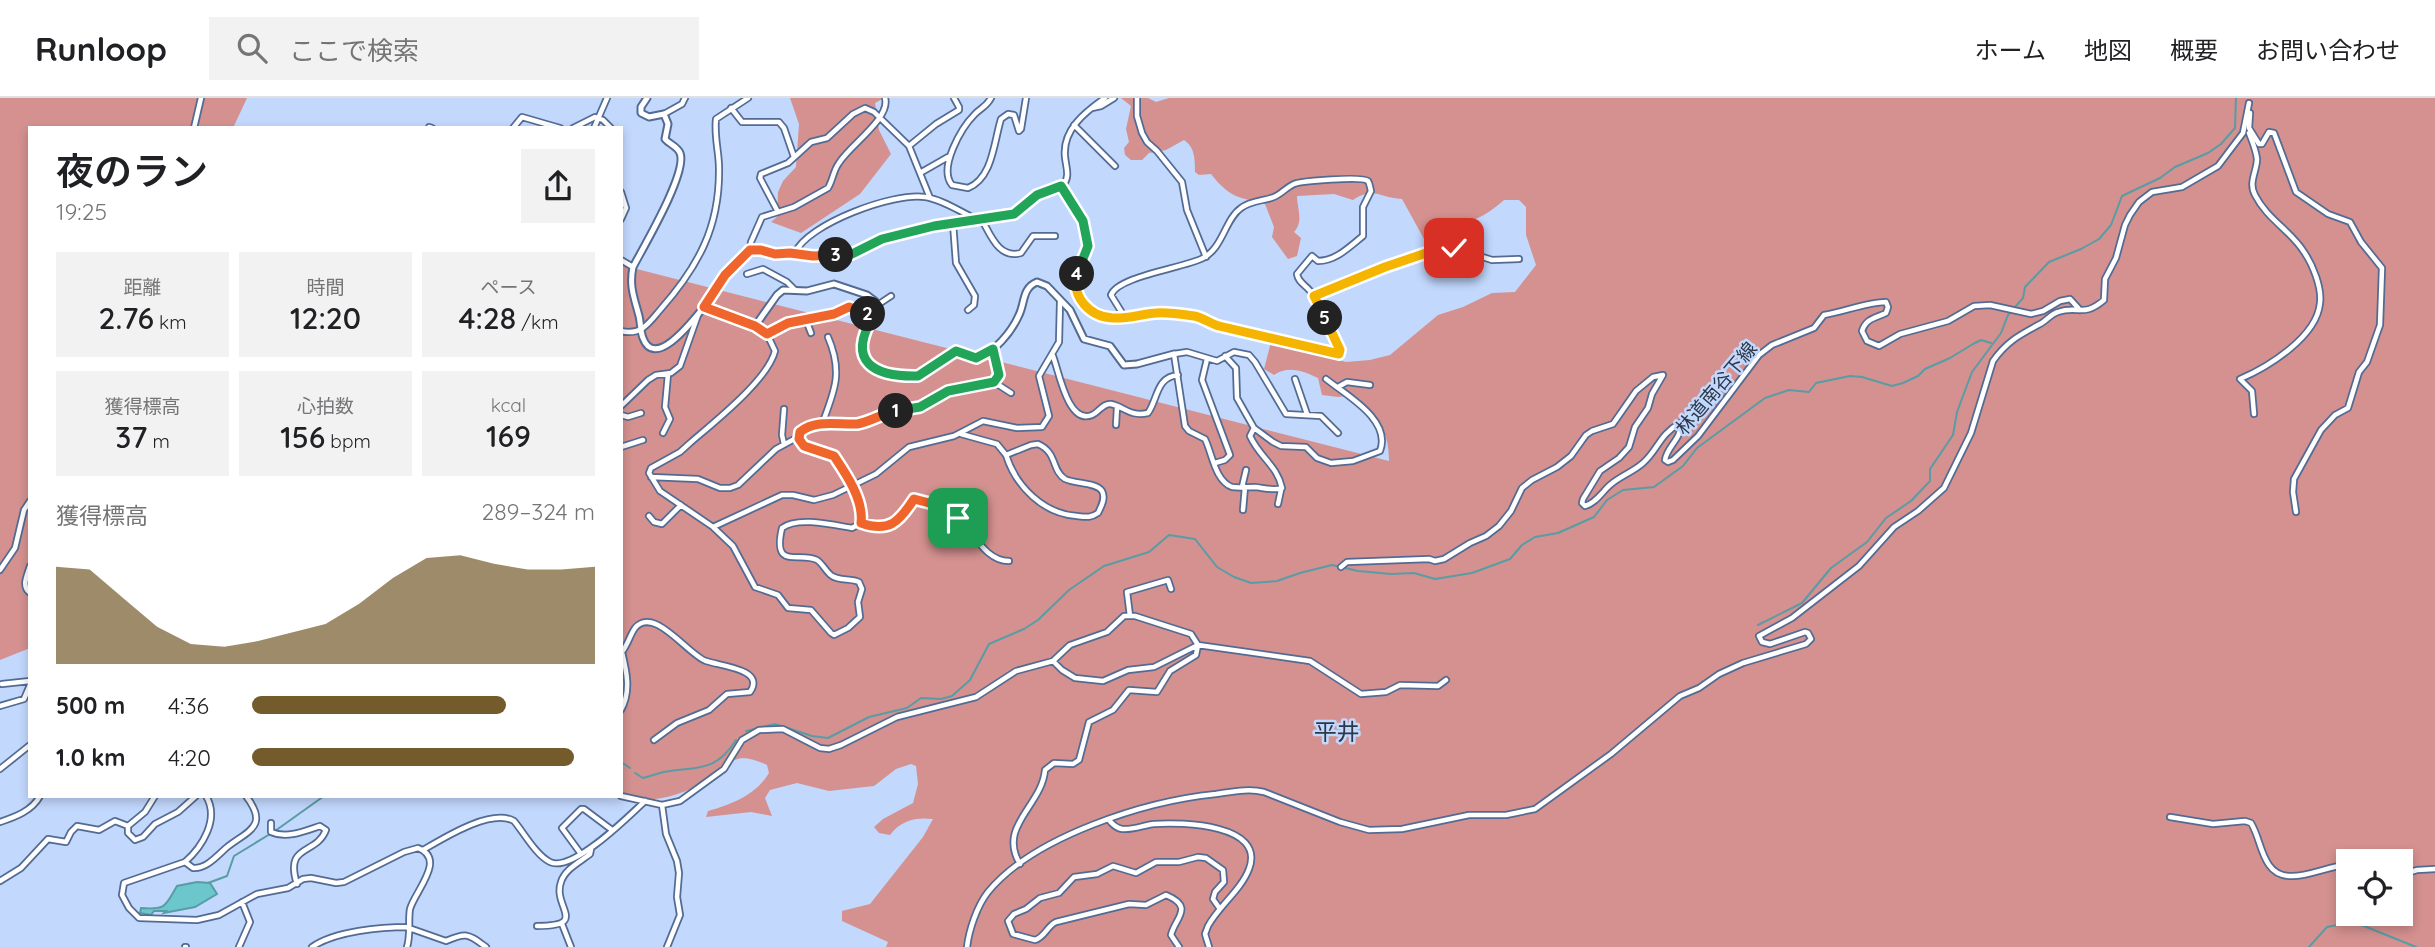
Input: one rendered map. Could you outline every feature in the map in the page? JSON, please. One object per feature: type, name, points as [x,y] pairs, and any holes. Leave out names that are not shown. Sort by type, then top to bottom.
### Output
[{"type":"street","points":[[194,126],[201,98]]},
{"type":"street","points":[[595,126],[607,98]]},
{"type":"street","points":[[647,98],[641,107],[641,113],[645,117],[664,114],[682,104],[685,98]]},
{"type":"street","points":[[623,331],[633,333],[642,330],[671,298],[706,245],[720,171],[715,122],[720,115],[748,98]]},
{"type":"street","points":[[664,114],[668,124],[664,139],[679,150],[681,169],[633,267],[630,285],[643,337],[649,346],[655,349],[663,349],[704,307],[725,275],[750,250],[761,219],[806,201],[828,188],[843,156],[880,118],[886,108],[885,98]]},
{"type":"street","points":[[909,146],[959,110],[954,98]]},
{"type":"street","points":[[920,173],[948,157],[974,114],[991,98]]},
{"type":"street","points":[[948,157],[950,184],[963,188],[974,186],[981,180],[988,165],[1003,116],[1014,116],[1019,131],[1021,130],[1026,98]]},
{"type":"street","points":[[750,250],[818,256],[852,254],[887,238],[953,223],[1014,214],[1037,195],[1061,186],[1068,177],[1064,148],[1074,125],[1105,98]]},
{"type":"street","points":[[1091,108],[1101,106],[1114,98]]},
{"type":"street","points":[[1137,98],[1137,116],[1142,133],[1182,182],[1187,210],[1206,257]]},
{"type":"street","points":[[2248,100],[2249,128],[2257,159],[2253,192],[2265,211],[2305,253],[2316,279],[2321,302],[2313,322],[2296,344],[2260,370],[2240,379],[2252,391],[2254,414]]},
{"type":"street","points":[[967,947],[986,894],[1020,864],[1067,835],[1186,797],[1253,790],[1359,829],[1369,830],[1402,829],[1469,815],[1506,815],[1535,809],[1611,754],[1680,696],[1743,663],[1810,641],[1811,636],[1805,632],[1770,644],[1762,642],[1759,636],[1792,618],[1859,566],[1894,527],[1919,511],[1944,488],[1971,433],[1993,361],[1998,354],[2017,335],[2057,312],[2092,308],[2105,297],[2105,279],[2116,258],[2125,225],[2139,202],[2152,192],[2182,187],[2218,166],[2243,133],[2248,100]]},
{"type":"street","points":[[731,108],[742,122],[779,122],[787,135],[794,158]]},
{"type":"street","points":[[778,212],[760,176],[765,171],[785,165],[811,142],[827,138],[861,109],[869,108],[909,146],[930,198]]},
{"type":"street","points":[[515,126],[522,117],[553,126]]},
{"type":"street","points":[[578,126],[598,117]]},
{"type":"street","points":[[598,117],[609,126]]},
{"type":"street","points":[[1074,125],[1115,166]]},
{"type":"street","points":[[2249,128],[2260,145],[2267,133],[2273,132],[2296,192],[2320,209],[2350,222],[2382,271],[2382,304],[2377,334],[2367,362],[2359,372],[2348,408],[2335,415],[2321,430],[2294,479],[2296,512]]},
{"type":"street","points":[[1061,186],[1083,221],[1088,252],[1079,264],[1074,283],[1075,290],[1084,304],[1092,311],[1113,318],[1156,313],[1196,316],[1206,322],[1255,336],[1339,354],[1340,350],[1314,296],[1299,281],[1297,274],[1312,256],[1318,261],[1325,261],[1342,253],[1363,236],[1363,207],[1371,191],[1366,180],[1348,178],[1298,182],[1274,198],[1246,204],[1237,211],[1226,232],[1206,257],[1114,288],[1111,295],[1125,316]]},
{"type":"street","points":[[795,253],[801,244],[817,232],[875,204],[898,198],[930,198],[970,216],[975,221]]},
{"type":"street","points":[[982,220],[999,248],[1007,254],[1021,253],[1031,237],[1036,235],[1055,236]]},
{"type":"street","points":[[953,223],[956,263],[975,296],[974,305],[968,310]]},
{"type":"street","points":[[1314,296],[1385,267],[1444,248],[1454,248],[1492,260],[1519,258]]},
{"type":"street","points":[[623,261],[633,267]]},
{"type":"street","points":[[747,274],[763,270],[787,282],[795,290]]},
{"type":"street","points":[[891,296],[876,306],[866,328],[863,346],[865,360],[875,369],[918,376],[956,351],[976,358],[993,349],[1018,317],[1032,283],[1044,283],[1073,315],[1084,340],[1110,346],[1124,365],[1186,352],[1217,361],[1234,352],[1249,355],[1286,414],[1321,416],[1338,433]]},
{"type":"street","points":[[755,326],[780,292],[807,291],[838,285],[871,296],[876,306]]},
{"type":"street","name":"林道南谷下線","points":[[1341,567],[1347,562],[1435,561],[1444,559],[1469,542],[1486,536],[1511,512],[1522,488],[1571,456],[1586,435],[1613,424],[1636,391],[1659,374],[1663,375],[1652,394],[1648,408],[1635,427],[1629,447],[1600,471],[1583,499],[1585,506],[1591,504],[1611,484],[1643,463],[1663,436],[1680,423],[1681,432],[1665,455],[1668,462],[1673,460],[1698,436],[1759,355],[1772,345],[1814,327],[1824,315],[1886,302],[1886,313],[1867,322],[1862,331],[1867,341],[1879,346],[1900,334],[1948,321],[1974,306],[1983,304],[2031,314],[2070,299],[2081,311]]},
{"type":"street","points":[[713,527],[776,496],[787,494],[818,500],[876,474],[909,447],[960,434],[982,421],[1017,428],[1042,427],[1049,416],[1039,376],[1059,342],[1060,302]]},
{"type":"street","points":[[704,307],[755,326],[767,334],[775,351],[774,357],[757,381],[680,452],[651,468],[650,477],[660,491],[713,527],[737,552],[755,587],[778,595],[788,608],[811,610],[834,635],[841,633],[858,620],[861,586],[856,580],[832,576],[813,559],[793,558],[785,554],[780,548],[781,530],[791,523],[821,522],[852,528],[861,523],[874,526],[891,525],[901,518],[914,499],[928,502],[955,515],[989,552],[1001,561],[1009,561]]},
{"type":"street","points":[[767,334],[788,323],[834,314],[849,307],[873,317]]},
{"type":"street","points":[[623,404],[648,380],[675,371],[684,358],[699,313]]},
{"type":"street","points":[[806,320],[811,334]]},
{"type":"street","points":[[822,424],[838,374],[834,350],[828,337]]},
{"type":"street","points":[[993,349],[1000,371],[994,382]]},
{"type":"street","points":[[1174,354],[1185,426],[1205,439],[1218,474],[1227,484],[1235,487],[1281,489]]},
{"type":"street","points":[[1053,356],[1073,410],[1086,416],[1106,404],[1137,414],[1148,413],[1163,381],[1178,375]]},
{"type":"street","points":[[1225,356],[1236,368],[1237,398],[1254,428],[1273,442],[1281,446],[1306,447],[1317,458],[1331,463],[1343,464],[1377,454],[1383,440],[1374,421],[1326,379]]},
{"type":"street","points":[[1208,359],[1202,380],[1230,454],[1225,460],[1215,463]]},
{"type":"street","points":[[663,433],[670,419],[665,407],[668,374]]},
{"type":"street","points":[[1295,379],[1307,414]]},
{"type":"street","points":[[650,477],[698,479],[720,488],[730,488],[738,485],[772,452],[798,437],[805,428],[822,424],[863,423],[893,411],[916,409],[948,391],[994,382],[1011,393]]},
{"type":"street","points":[[1337,388],[1347,382],[1370,385]]},
{"type":"street","points":[[1116,425],[1117,407]]},
{"type":"street","points":[[784,409],[784,443]]},
{"type":"street","points":[[623,416],[628,417],[641,413]]},
{"type":"street","points":[[1095,413],[1098,421]]},
{"type":"street","points":[[1254,428],[1250,436],[1261,456],[1276,468],[1281,489],[1278,504]]},
{"type":"street","points":[[960,434],[997,444],[1006,455],[1016,477],[1048,508],[1068,516],[1088,517],[1098,513],[1104,497],[1102,492],[1096,487],[1065,478],[1058,471],[1054,457],[1047,449],[1038,444],[1031,445],[1006,455]]},
{"type":"street","points":[[798,437],[804,446],[832,454],[852,486],[861,523]]},
{"type":"street","points":[[623,446],[643,440]]},
{"type":"street","points":[[1243,510],[1246,470]]},
{"type":"street","points":[[0,570],[17,544],[24,510],[28,504]]},
{"type":"street","points":[[649,516],[654,522],[662,524],[681,505]]},
{"type":"street","points":[[28,572],[24,584],[28,592]]},
{"type":"street","points":[[1130,616],[1127,592],[1168,580],[1171,589]]},
{"type":"street","points":[[623,796],[662,805],[680,801],[724,769],[743,740],[759,730],[783,729],[820,748],[834,748],[897,717],[971,699],[1016,671],[1053,661],[1070,645],[1107,632],[1121,618],[1130,616],[1195,636],[1198,645],[1196,655],[1170,671],[1157,692],[1129,690],[1113,710],[1089,722],[1079,760],[1073,764],[1054,763],[1047,768],[1041,789],[1021,819],[1012,842],[1014,854],[1020,864]]},
{"type":"street","points":[[623,648],[637,626],[653,622],[664,628],[698,658],[747,673],[753,680],[750,692],[727,694],[709,710],[677,723],[654,740]]},
{"type":"street","points":[[1053,661],[1075,678],[1103,681],[1128,670],[1154,667],[1198,645],[1310,661],[1361,694],[1386,692],[1400,685],[1438,686],[1446,680]]},
{"type":"street","points":[[623,657],[628,690],[623,704]]},
{"type":"street","points":[[2,684],[28,683]]},
{"type":"street","points":[[0,706],[24,699],[28,688]]},
{"type":"street","points":[[0,769],[28,747]]},
{"type":"street","points":[[0,822],[32,807],[39,798]]},
{"type":"street","points":[[128,826],[145,812],[154,798]]},
{"type":"street","points":[[128,826],[128,833],[132,838],[140,839],[155,824],[183,809],[194,798]]},
{"type":"street","points":[[207,798],[210,807],[209,828],[198,848],[185,862],[124,883],[122,895],[133,914],[144,919],[205,919],[219,915],[257,894],[288,888],[311,878],[344,882],[412,848],[423,850],[483,821],[502,817],[514,821],[544,858],[552,863],[560,863],[591,848],[646,801]]},
{"type":"street","points":[[185,862],[193,868],[203,866],[250,832],[256,812],[247,798]]},
{"type":"street","points":[[662,805],[666,834],[679,867],[677,897],[680,915],[667,947]]},
{"type":"street","points":[[581,854],[562,828],[581,809],[612,830]]},
{"type":"street","points":[[2170,817],[2213,824],[2251,823],[2269,864],[2283,876],[2296,876],[2336,866]]},
{"type":"street","points":[[1109,820],[1124,829],[1155,824],[1198,826],[1242,838],[1251,850],[1250,867],[1205,934],[1209,947]]},
{"type":"street","points":[[0,881],[21,868],[48,839],[66,842],[77,827],[99,830],[115,821],[128,826]]},
{"type":"street","points":[[271,823],[271,832],[277,835],[300,833],[320,826],[326,830],[324,837],[296,856],[292,868],[297,884]]},
{"type":"street","points":[[571,947],[562,924],[565,916],[559,891],[561,881],[570,869],[590,854],[591,848]]},
{"type":"street","points":[[407,947],[411,905],[430,866],[429,858],[423,850]]},
{"type":"street","points":[[1179,947],[1171,935],[1180,919],[1181,907],[1166,895],[1146,905],[1129,904],[1056,922],[1043,937],[1035,940],[1013,934],[1008,925],[1014,914],[1045,896],[1059,893],[1068,881],[1077,875],[1097,874],[1113,866],[1136,873],[1156,862],[1179,862],[1198,857],[1223,870],[1224,882],[1215,892],[1213,899],[1220,909]]},
{"type":"street","points":[[2413,871],[2435,869]]},
{"type":"street","points":[[239,947],[250,922],[242,902]]},
{"type":"street","points":[[537,926],[562,924]]},
{"type":"street","points":[[312,947],[324,940],[393,927],[409,928],[444,941],[449,947]]},
{"type":"street","points":[[441,947],[444,941],[466,934],[486,947]]},
{"type":"shaded area","points":[[0,98],[247,98],[234,126],[28,126],[28,649],[0,660]]},
{"type":"shaded area","points":[[790,98],[884,98],[875,103],[879,130],[891,154],[860,194],[801,233],[771,222],[777,217],[778,192],[783,181],[796,167],[799,124]]},
{"type":"shaded area","points":[[1121,98],[1148,98],[1156,102],[1169,98],[2435,98],[2435,947],[886,947],[888,942],[842,921],[842,911],[870,904],[923,837],[933,819],[909,821],[890,835],[879,833],[874,827],[913,803],[918,784],[916,766],[911,764],[896,769],[874,786],[829,791],[797,783],[770,790],[765,798],[772,816],[751,812],[706,817],[708,811],[734,802],[764,781],[769,773],[767,765],[745,758],[731,762],[714,777],[675,795],[643,800],[623,797],[623,694],[629,674],[623,661],[623,266],[1389,461],[1387,440],[1380,424],[1354,395],[1322,395],[1318,378],[1313,375],[1285,370],[1274,375],[1264,369],[1271,342],[1346,362],[1390,355],[1438,315],[1492,293],[1515,292],[1536,265],[1526,235],[1526,207],[1519,200],[1504,200],[1472,220],[1435,226],[1429,248],[1402,199],[1372,193],[1353,200],[1334,194],[1297,196],[1299,219],[1294,232],[1301,238],[1297,256],[1288,259],[1272,237],[1274,227],[1265,204],[1235,195],[1211,174],[1199,175],[1195,172],[1192,150],[1184,140],[1166,150],[1149,153],[1142,160],[1131,160],[1125,155],[1124,148],[1129,142],[1126,129],[1131,106]]},
{"type":"shaded area","points":[[197,882],[210,883],[217,894],[195,907],[164,913],[166,911],[154,911],[151,915],[140,913],[141,908],[164,905],[177,886]]},
{"type":"waterway","points":[[1758,625],[1802,603],[1831,568],[1867,542],[1886,518],[1911,501],[1930,481],[1930,469],[1953,435],[1957,412],[1972,372],[2001,333],[2008,315],[2023,298],[2025,287],[2049,262],[2099,239],[2111,225],[2122,196],[2221,144],[2235,128],[2236,98]]},
{"type":"waterway","points":[[746,731],[775,724],[812,736],[828,738],[869,717],[907,708],[921,698],[941,699],[952,696],[970,680],[989,644],[1038,620],[1069,590],[1104,566],[1149,552],[1169,535],[1195,539],[1217,567],[1251,583],[1277,581],[1332,565],[1358,571],[1414,573],[1435,579],[1472,573],[1510,559],[1522,545],[1535,537],[1558,533],[1594,517],[1607,500],[1623,490],[1654,487],[1683,466],[1697,448],[1765,398],[1789,390],[1809,392],[1816,383],[1850,376],[1892,386],[1918,376],[1925,369],[1981,340],[1991,343]]},
{"type":"waterway","points":[[635,773],[643,778],[708,765],[722,757],[736,740]]},
{"type":"waterway","points":[[623,763],[630,768]]},
{"type":"waterway","points":[[275,831],[321,798]]},
{"type":"waterway","points":[[208,883],[227,876],[234,856],[270,834]]},
{"type":"waterway","points":[[2309,947],[2327,927],[2354,922],[2416,947]]},
{"type":"district","name":"平井","points":[[1337,732]]},
{"type":"route","points":[[958,518],[937,505],[914,499],[901,518],[891,525],[883,527],[861,523],[852,486],[834,456],[829,452],[804,446],[798,437],[802,430],[808,427],[863,423],[893,411],[916,409],[948,391],[994,382],[1000,371],[993,349],[976,358],[956,351],[921,375],[911,376],[875,369],[867,364],[863,340],[873,317],[849,307],[813,320],[788,323],[767,334],[755,326],[704,307],[725,275],[750,250],[818,256],[852,254],[892,236],[945,224],[1014,214],[1037,195],[1061,186],[1083,221],[1089,250],[1079,264],[1074,286],[1080,300],[1088,309],[1113,318],[1156,313],[1196,316],[1219,326],[1339,354],[1340,350],[1314,296],[1385,267],[1435,250],[1454,248]]}]
